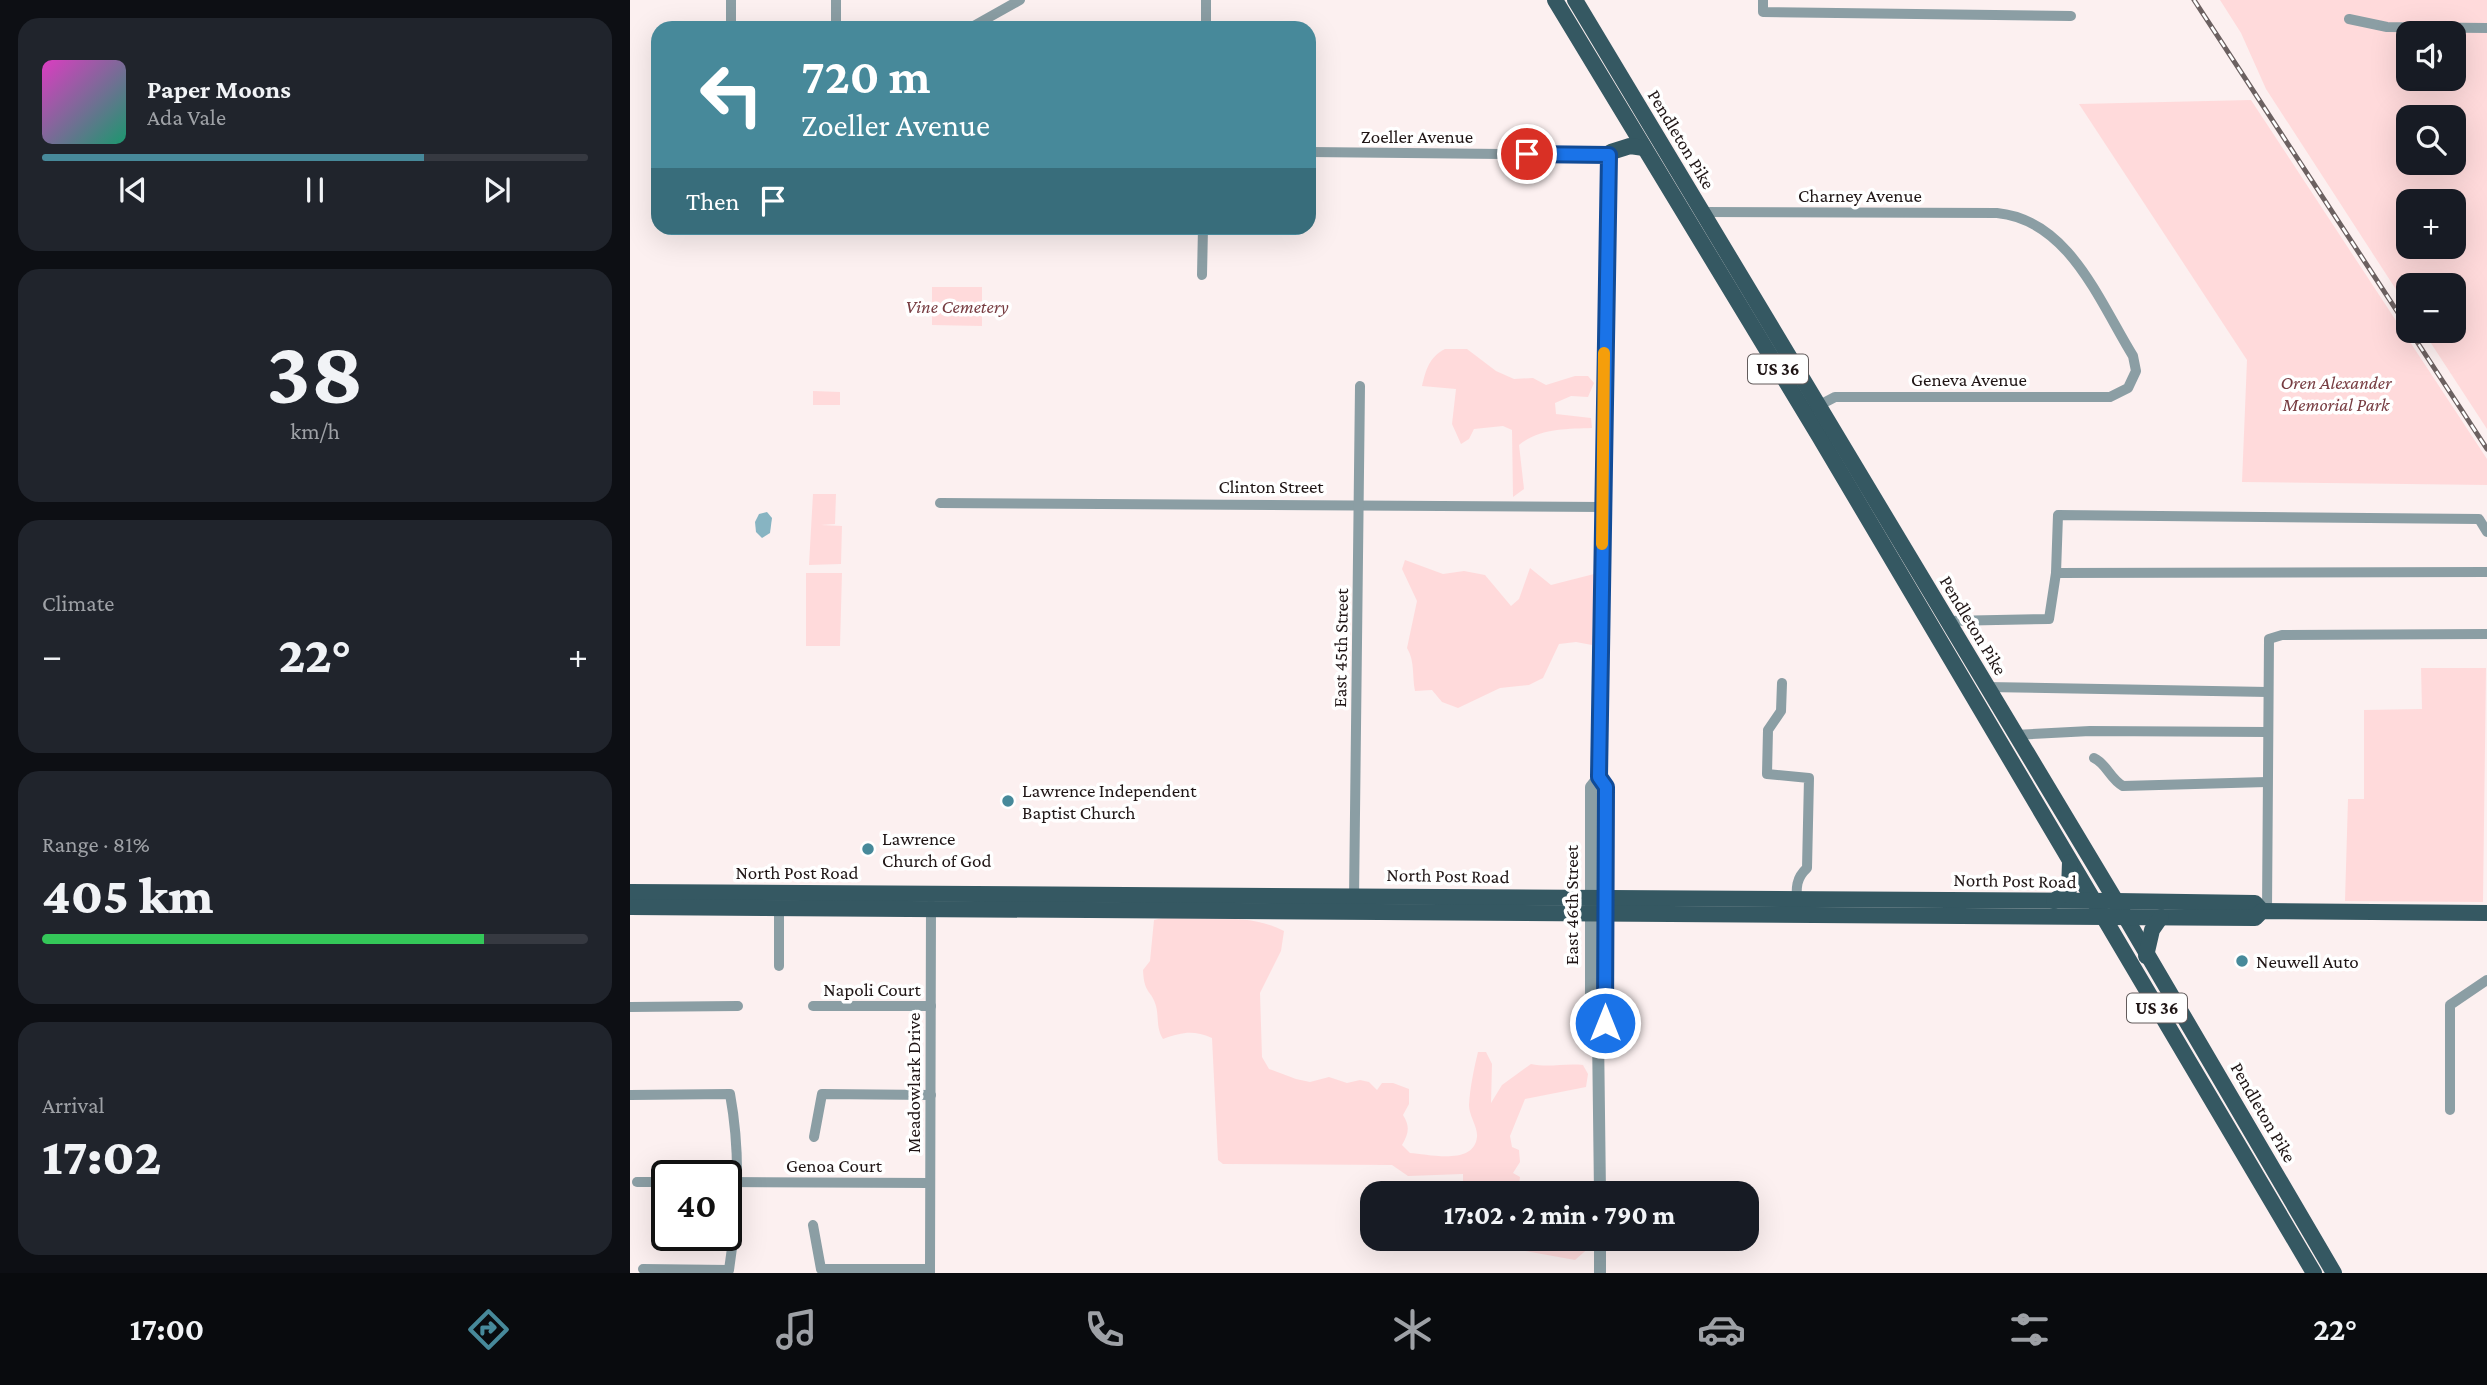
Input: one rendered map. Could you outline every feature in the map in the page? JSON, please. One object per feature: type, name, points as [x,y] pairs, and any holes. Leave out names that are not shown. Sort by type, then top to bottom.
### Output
[{"type":"main road","name":"Pendleton Pike","points":[[1555,0],[1628,123],[1947,621],[2116,901],[2334,1273]]},
{"type":"main road","name":"Pendleton Pike","points":[[1575,0],[1702,212],[1812,410],[2070,859],[2314,1273]]},
{"type":"main road","points":[[1610,153],[1628,123]]},
{"type":"main road","points":[[1610,153],[1630,146],[1644,148]]},
{"type":"main road","points":[[2054,901],[2069,890],[2070,859]]},
{"type":"main road","name":"North Post Road","points":[[630,892],[931,902],[1797,906],[2116,901],[2255,903],[2265,911]]},
{"type":"main road","name":"North Post Road","points":[[630,908],[779,908],[931,902]]},
{"type":"main road","name":"North Post Road","points":[[1797,906],[2104,917],[2255,918],[2265,911],[2487,913]]},
{"type":"main road","points":[[2147,956],[2151,930],[2161,917]]},
{"type":"street","points":[[731,0],[731,21]]},
{"type":"street","points":[[836,0],[836,21]]},
{"type":"street","points":[[982,21],[1020,0]]},
{"type":"street","points":[[1206,0],[1206,21]]},
{"type":"street","points":[[1763,0],[1763,12],[2071,16]]},
{"type":"street","points":[[2349,19],[2387,27],[2487,27]]},
{"type":"street","name":"Zoeller Avenue","points":[[1316,152],[1610,153]]},
{"type":"street","name":"East 46th Street","points":[[1600,1181],[1598,1033],[1591,1025],[1606,787],[1599,777],[1610,153]]},
{"type":"street","name":"Charney Avenue","points":[[1702,212],[1997,213],[2017,216],[2046,230],[2071,255],[2133,356],[2136,368],[2132,383]]},
{"type":"street","points":[[1202,275],[1203,235]]},
{"type":"street","name":"Geneva Avenue","points":[[1812,410],[1835,397],[2110,397],[2121,393],[2132,383]]},
{"type":"street","name":"East 45th Street","points":[[1354,904],[1360,386]]},
{"type":"street","name":"Clinton Street","points":[[940,503],[1602,507]]},
{"type":"street","points":[[1947,621],[2049,619],[2056,573],[2057,515],[2479,519],[2487,532]]},
{"type":"street","points":[[2056,573],[2487,572]]},
{"type":"street","points":[[2265,911],[2269,639],[2282,635],[2487,634]]},
{"type":"street","points":[[1782,683],[1781,711],[1768,730],[1767,774],[1809,778],[1807,868],[1799,875],[1797,906]]},
{"type":"street","points":[[1986,687],[2268,692]]},
{"type":"street","points":[[2015,735],[2090,731],[2268,732]]},
{"type":"street","points":[[2094,758],[2103,764],[2112,780],[2123,786],[2267,782]]},
{"type":"street","name":"Meadowlark Drive","points":[[930,1271],[931,902]]},
{"type":"street","points":[[779,908],[779,966]]},
{"type":"street","points":[[2450,1110],[2450,1005],[2487,980]]},
{"type":"street","points":[[630,1007],[738,1006]]},
{"type":"street","name":"Napoli Court","points":[[813,1006],[931,1006]]},
{"type":"street","points":[[630,1095],[730,1094],[738,1140],[738,1160]]},
{"type":"street","points":[[814,1138],[822,1094],[931,1096]]},
{"type":"street","points":[[637,1182],[651,1182]]},
{"type":"street","name":"Genoa Court","points":[[742,1182],[930,1183]]},
{"type":"street","points":[[813,1225],[821,1269],[930,1271]]},
{"type":"street","points":[[643,1269],[729,1270],[732,1251]]},
{"type":"street","points":[[1600,1251],[1601,1273]]},
{"type":"green space","points":[[2220,0],[2487,0],[2487,429],[2431,343],[2466,343],[2466,273],[2396,273],[2396,289],[2266,89],[2241,33]]},
{"type":"green space","name":"Oren Alexander Memorial Park","points":[[2251,100],[2396,321],[2396,343],[2411,343],[2487,459],[2487,485],[2242,482],[2247,360],[2079,104]]},
{"type":"green space","name":"Vine Cemetery","points":[[932,287],[982,287],[982,326],[932,325]]},
{"type":"green space","points":[[1445,349],[1467,349],[1496,371],[1514,379],[1533,378],[1546,385],[1575,376],[1588,376],[1594,383],[1588,397],[1571,396],[1555,403],[1556,414],[1591,418],[1592,428],[1545,432],[1519,445],[1524,489],[1513,497],[1512,430],[1503,426],[1474,429],[1469,439],[1461,444],[1452,424],[1456,389],[1422,386],[1432,360]]},
{"type":"green space","points":[[813,391],[840,392],[840,405],[813,405]]},
{"type":"green space","points":[[813,494],[836,494],[835,524],[821,525],[842,526],[841,564],[809,565]]},
{"type":"green space","points":[[1405,560],[1443,574],[1464,571],[1485,575],[1511,606],[1519,599],[1530,568],[1551,585],[1594,574],[1592,645],[1576,642],[1559,644],[1543,678],[1529,685],[1500,688],[1458,708],[1442,702],[1432,690],[1415,691],[1412,663],[1407,648],[1417,601],[1402,569]]},
{"type":"green space","points":[[806,573],[842,573],[840,646],[806,646]]},
{"type":"green space","points":[[2421,668],[2486,668],[2483,902],[2345,901],[2348,799],[2364,799],[2364,710],[2422,709]]},
{"type":"green space","points":[[1166,917],[1242,919],[1284,931],[1281,951],[1260,993],[1262,1057],[1269,1069],[1296,1079],[1310,1082],[1329,1077],[1347,1083],[1360,1080],[1369,1082],[1377,1090],[1382,1083],[1393,1083],[1409,1089],[1409,1104],[1403,1115],[1408,1130],[1402,1145],[1410,1153],[1459,1155],[1474,1146],[1477,1133],[1469,1105],[1478,1052],[1486,1052],[1492,1064],[1491,1103],[1502,1085],[1531,1064],[1583,1065],[1588,1074],[1586,1087],[1525,1099],[1510,1136],[1512,1147],[1519,1150],[1520,1162],[1513,1173],[1520,1177],[1519,1181],[1463,1181],[1463,1174],[1408,1176],[1392,1165],[1223,1164],[1218,1160],[1212,1038],[1188,1033],[1163,1039],[1154,1001],[1146,988],[1143,970],[1150,961],[1154,920]]},
{"type":"green space","points":[[1526,1251],[1585,1251],[1575,1260]]},
{"type":"water","points":[[767,512],[772,518],[770,533],[762,538],[756,532],[755,522],[759,514]]},
{"type":"railway","points":[[2194,0],[2396,310]]},
{"type":"railway","points":[[2418,343],[2487,449]]},
{"type":"slow traffic","points":[[1602,544],[1604,353]]},
{"type":"place","name":"Lawrence Independent Baptist Church","points":[[1008,801]]},
{"type":"place","name":"Lawrence Church of God","points":[[868,849]]},
{"type":"place","name":"Neuwell Auto","points":[[2242,961]]},
{"type":"route","points":[[1527,154],[1609,155],[1599,777],[1606,787],[1605,1023]]}]
